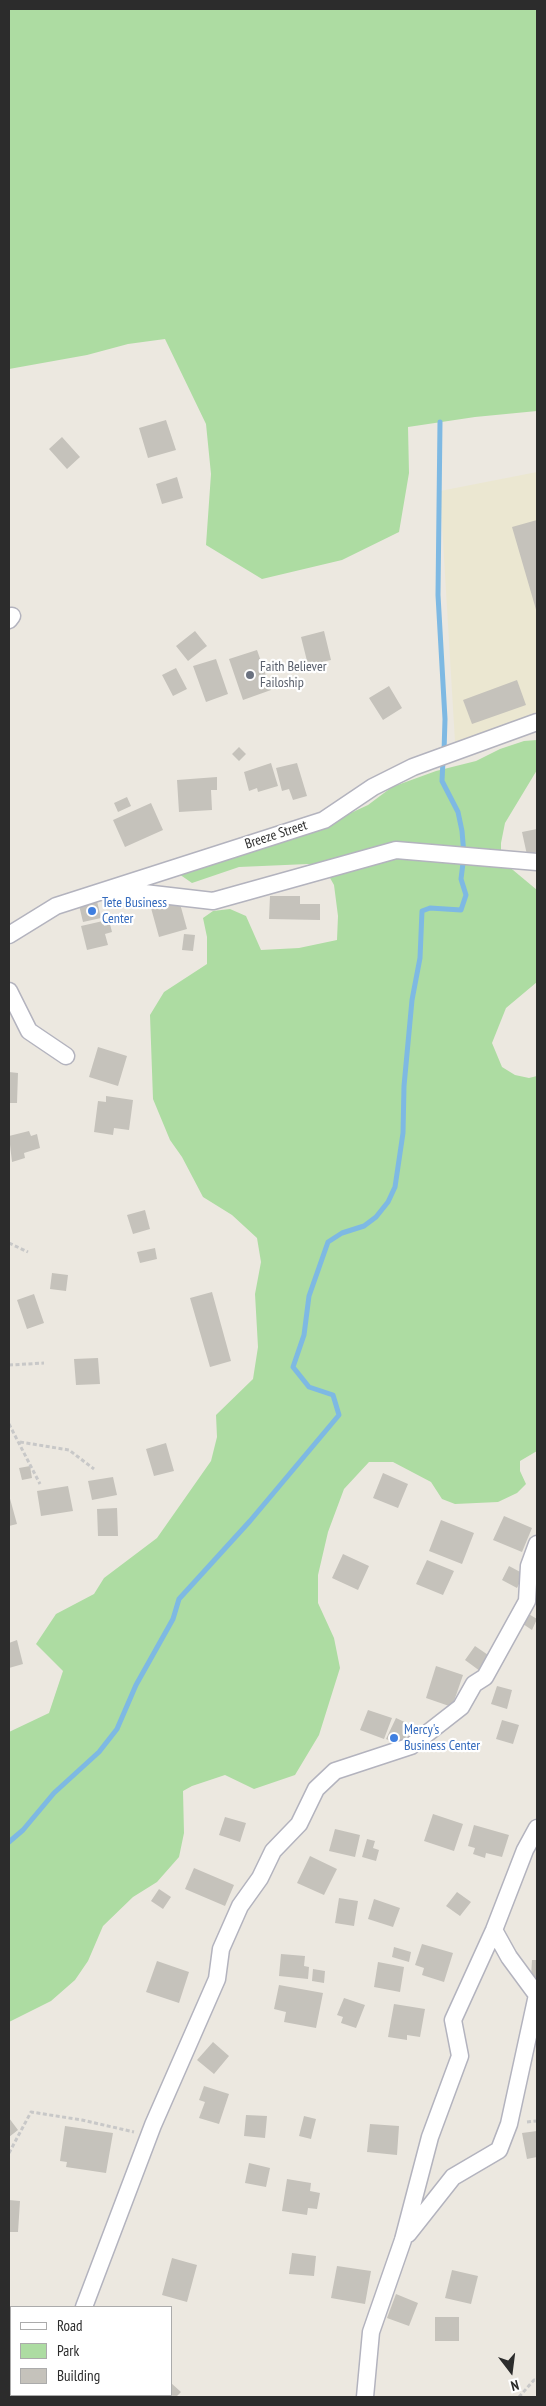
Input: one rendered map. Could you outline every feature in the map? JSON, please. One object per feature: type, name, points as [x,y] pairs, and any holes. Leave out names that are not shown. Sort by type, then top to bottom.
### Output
[{"type":"street","name":"Breeze Street","points":[[9,935],[56,906],[324,820],[373,787],[413,767],[537,722]]},
{"type":"street","points":[[87,896],[144,893],[213,901],[396,850],[537,862]]},
{"type":"street","points":[[9,991],[29,1031],[66,1056]]},
{"type":"street","points":[[84,2306],[149,2136],[217,1979],[221,1949],[240,1906],[260,1878],[273,1851],[300,1824],[316,1789],[335,1771],[410,1746],[461,1707],[474,1684],[485,1677],[527,1601],[529,1566],[537,1544]]},
{"type":"street","points":[[365,2397],[371,2332],[403,2240],[430,2137],[460,2056],[452,2020],[494,1930],[525,1850],[537,1828]]},
{"type":"street","points":[[403,2240],[452,2177],[499,2150],[508,2124],[537,1995],[509,1957],[494,1930]]},
{"type":"path","points":[[9,1243],[28,1252]]},
{"type":"path","points":[[9,1365],[44,1363]]},
{"type":"path","points":[[9,1424],[20,1442],[40,1484]]},
{"type":"path","points":[[20,1442],[69,1450],[94,1469]]},
{"type":"path","points":[[9,2154],[31,2112],[82,2120],[149,2136]]},
{"type":"path","points":[[519,2397],[534,2380],[537,2381]]},
{"type":"shaded area","points":[[537,472],[537,713],[455,742],[440,491]]},
{"type":"green space","points":[[9,9],[537,9],[537,411],[475,417],[408,427],[409,473],[399,532],[342,560],[262,579],[206,545],[211,474],[206,424],[165,339],[128,344],[87,355],[9,369]]},
{"type":"green space","points":[[537,740],[537,770],[505,823],[501,843],[501,860],[537,890],[537,982],[506,1008],[492,1043],[502,1067],[515,1075],[529,1078],[537,1076],[537,1451],[520,1461],[520,1471],[526,1484],[517,1493],[498,1502],[455,1504],[442,1499],[431,1482],[393,1462],[369,1462],[344,1489],[328,1532],[318,1575],[318,1603],[334,1638],[340,1668],[319,1735],[295,1775],[254,1789],[225,1775],[183,1791],[184,1833],[179,1857],[157,1882],[133,1897],[103,1926],[88,1961],[75,1980],[51,2001],[9,2022],[9,1732],[49,1713],[63,1671],[36,1644],[56,1614],[94,1594],[104,1578],[157,1538],[211,1461],[217,1437],[216,1415],[253,1379],[258,1347],[255,1294],[261,1262],[257,1238],[232,1215],[203,1197],[182,1157],[170,1140],[153,1099],[150,1015],[164,992],[207,964],[207,937],[203,918],[213,911],[230,909],[246,916],[261,950],[299,948],[337,940],[338,916],[334,885],[325,869],[308,864],[239,867],[192,883],[179,874],[329,823],[368,805],[392,787],[436,771],[476,761],[500,749],[524,741]]},
{"type":"building","points":[[166,420],[176,450],[148,458],[139,428]]},
{"type":"building","points":[[62,437],[80,457],[67,469],[49,449]]},
{"type":"building","points":[[177,477],[183,498],[162,504],[156,484]]},
{"type":"building","points":[[537,520],[537,613],[512,527]]},
{"type":"building","points":[[195,631],[207,646],[188,661],[176,646]]},
{"type":"building","points":[[324,631],[331,660],[308,665],[301,637]]},
{"type":"building","name":"Faith Believer Failoship","points":[[257,650],[271,690],[243,700],[229,659]]},
{"type":"building","points":[[216,659],[228,694],[206,702],[193,666]]},
{"type":"building","points":[[176,668],[187,689],[173,696],[162,675]]},
{"type":"building","points":[[517,680],[526,705],[472,724],[463,700]]},
{"type":"building","points":[[389,686],[402,708],[383,720],[369,698]]},
{"type":"building","points":[[239,747],[246,754],[239,761],[232,754]]},
{"type":"building","points":[[271,763],[278,786],[258,792],[257,788],[249,791],[244,772]]},
{"type":"building","points":[[297,763],[307,796],[293,800],[289,789],[282,791],[276,768]]},
{"type":"building","points":[[217,777],[217,790],[211,790],[212,810],[179,812],[177,780]]},
{"type":"building","points":[[127,797],[131,806],[118,812],[114,803]]},
{"type":"building","points":[[151,803],[163,830],[125,847],[113,820]]},
{"type":"building","points":[[537,829],[537,852],[527,855],[522,832]]},
{"type":"building","points":[[270,896],[300,896],[300,904],[320,904],[320,920],[269,919]]},
{"type":"building","points":[[96,897],[101,918],[83,922],[78,901]]},
{"type":"building","points":[[179,900],[187,929],[159,937],[151,908]]},
{"type":"building","points":[[103,921],[104,926],[110,924],[112,932],[105,934],[108,945],[87,950],[81,926]]},
{"type":"building","points":[[184,934],[195,935],[193,951],[182,950]]},
{"type":"building","points":[[98,1047],[127,1056],[118,1086],[89,1077]]},
{"type":"building","points":[[9,1072],[18,1073],[17,1103],[9,1103]]},
{"type":"building","points":[[106,1096],[133,1100],[129,1130],[114,1128],[113,1135],[94,1132],[98,1101],[106,1102]]},
{"type":"building","points":[[29,1131],[31,1136],[37,1134],[40,1148],[24,1153],[25,1158],[12,1162],[9,1136]]},
{"type":"building","points":[[145,1210],[150,1229],[133,1234],[127,1215]]},
{"type":"building","points":[[155,1248],[157,1259],[140,1263],[137,1252]]},
{"type":"building","points":[[52,1273],[68,1275],[66,1291],[50,1289]]},
{"type":"building","points":[[212,1292],[231,1361],[210,1367],[190,1298]]},
{"type":"building","points":[[34,1294],[44,1323],[27,1329],[17,1300]]},
{"type":"building","points":[[98,1358],[100,1384],[76,1385],[74,1359]]},
{"type":"building","points":[[166,1443],[174,1471],[154,1476],[146,1449]]},
{"type":"building","points":[[30,1466],[32,1478],[22,1480],[19,1468]]},
{"type":"building","points":[[383,1473],[408,1484],[398,1508],[373,1498]]},
{"type":"building","points":[[113,1477],[117,1495],[92,1500],[88,1481]]},
{"type":"building","points":[[68,1486],[73,1511],[41,1516],[37,1491]]},
{"type":"building","points":[[9,1495],[17,1524],[9,1526]]},
{"type":"building","points":[[117,1508],[118,1536],[98,1536],[97,1509]]},
{"type":"building","points":[[504,1516],[532,1528],[522,1552],[493,1540]]},
{"type":"building","points":[[441,1520],[474,1533],[462,1564],[429,1551]]},
{"type":"building","points":[[343,1554],[369,1566],[358,1590],[332,1578]]},
{"type":"building","points":[[427,1560],[454,1571],[443,1595],[416,1584]]},
{"type":"building","points":[[509,1566],[524,1574],[517,1588],[502,1580]]},
{"type":"building","points":[[527,1613],[537,1619],[532,1630],[520,1622]]},
{"type":"building","points":[[17,1640],[23,1664],[9,1668],[9,1643]]},
{"type":"building","points":[[475,1646],[491,1657],[480,1671],[465,1660]]},
{"type":"building","points":[[436,1666],[463,1675],[452,1707],[426,1698]]},
{"type":"building","points":[[497,1686],[512,1690],[507,1709],[491,1704]]},
{"type":"building","points":[[368,1710],[392,1718],[384,1739],[360,1730]]},
{"type":"building","points":[[396,1718],[411,1725],[402,1746],[386,1739]]},
{"type":"building","points":[[502,1720],[519,1725],[513,1744],[496,1739]]},
{"type":"building","points":[[433,1814],[463,1824],[454,1851],[424,1841]]},
{"type":"building","points":[[225,1817],[246,1823],[240,1842],[219,1835]]},
{"type":"building","points":[[474,1825],[509,1835],[502,1857],[486,1853],[485,1858],[473,1854],[475,1848],[468,1846]]},
{"type":"building","points":[[335,1829],[360,1835],[355,1857],[329,1851]]},
{"type":"building","points":[[367,1839],[375,1841],[373,1848],[379,1850],[376,1861],[362,1857]]},
{"type":"building","points":[[310,1856],[337,1869],[324,1895],[297,1883]]},
{"type":"building","points":[[194,1868],[234,1885],[225,1906],[185,1889]]},
{"type":"building","points":[[159,1889],[171,1897],[163,1909],[151,1901]]},
{"type":"building","points":[[457,1892],[471,1902],[460,1916],[446,1906]]},
{"type":"building","points":[[339,1898],[358,1901],[354,1926],[335,1923]]},
{"type":"building","points":[[374,1899],[400,1908],[393,1927],[368,1919]]},
{"type":"building","points":[[422,1944],[453,1953],[444,1982],[422,1975],[424,1968],[415,1965]]},
{"type":"building","points":[[394,1947],[411,1952],[409,1962],[392,1957]]},
{"type":"building","points":[[281,1954],[305,1956],[304,1966],[309,1967],[308,1979],[279,1976]]},
{"type":"building","points":[[532,1960],[537,1960],[537,1977],[531,1977]]},
{"type":"building","points":[[157,1961],[189,1972],[179,2003],[146,1992]]},
{"type":"building","points":[[378,1962],[404,1967],[400,1992],[374,1987]]},
{"type":"building","points":[[313,1969],[325,1971],[324,1983],[312,1981]]},
{"type":"building","points":[[279,1985],[323,1993],[316,2028],[284,2022],[286,2012],[274,2009]]},
{"type":"building","points":[[344,1998],[365,2005],[356,2028],[341,2023],[343,2017],[337,2015]]},
{"type":"building","points":[[394,2004],[425,2009],[420,2037],[407,2035],[407,2040],[388,2037]]},
{"type":"building","points":[[213,2042],[229,2056],[214,2074],[197,2060]]},
{"type":"building","points":[[204,2086],[229,2094],[219,2124],[199,2118],[205,2102],[199,2100]]},
{"type":"building","points":[[246,2115],[267,2116],[265,2138],[244,2136]]},
{"type":"building","points":[[304,2116],[316,2119],[311,2139],[299,2136]]},
{"type":"building","points":[[9,2118],[18,2130],[9,2137]]},
{"type":"building","points":[[370,2124],[399,2126],[397,2155],[367,2152]]},
{"type":"building","points":[[65,2126],[113,2133],[106,2173],[66,2167],[67,2162],[60,2161]]},
{"type":"building","points":[[537,2131],[537,2157],[527,2159],[522,2133]]},
{"type":"building","points":[[249,2163],[270,2168],[266,2187],[245,2183]]},
{"type":"building","points":[[287,2179],[311,2183],[310,2191],[320,2193],[317,2209],[308,2208],[307,2215],[282,2211]]},
{"type":"building","points":[[9,2200],[20,2201],[18,2232],[9,2232]]},
{"type":"building","points":[[292,2253],[316,2256],[314,2276],[289,2274]]},
{"type":"building","points":[[172,2258],[197,2265],[187,2302],[162,2295]]},
{"type":"building","points":[[337,2266],[371,2271],[365,2304],[331,2298]]},
{"type":"building","points":[[452,2270],[478,2276],[471,2304],[445,2298]]},
{"type":"building","points":[[396,2294],[418,2303],[409,2326],[387,2318]]},
{"type":"building","points":[[435,2317],[459,2317],[459,2341],[435,2341]]},
{"type":"building","points":[[172,2384],[181,2392],[176,2397],[160,2396],[172,2396]]},
{"type":"waterway","points":[[440,422],[438,595],[445,719],[444,752]]},
{"type":"waterway","points":[[9,1842],[23,1830],[54,1793],[99,1752],[117,1729],[136,1685],[173,1619],[179,1599],[250,1521],[339,1415],[333,1395],[309,1387],[293,1367],[304,1335],[309,1296],[328,1242],[342,1233],[364,1226],[376,1217],[388,1202],[395,1187],[403,1133],[404,1086],[412,1000],[420,958],[422,911],[430,908],[461,910],[466,895],[461,879],[464,855],[462,831],[458,812],[442,781],[443,760]]},
{"type":"place","name":"Faith Believer Failoship","points":[[250,675]]},
{"type":"place","name":"Tete Business Center","points":[[92,911]]},
{"type":"place","name":"Mercy's Business Center","points":[[394,1738]]}]
